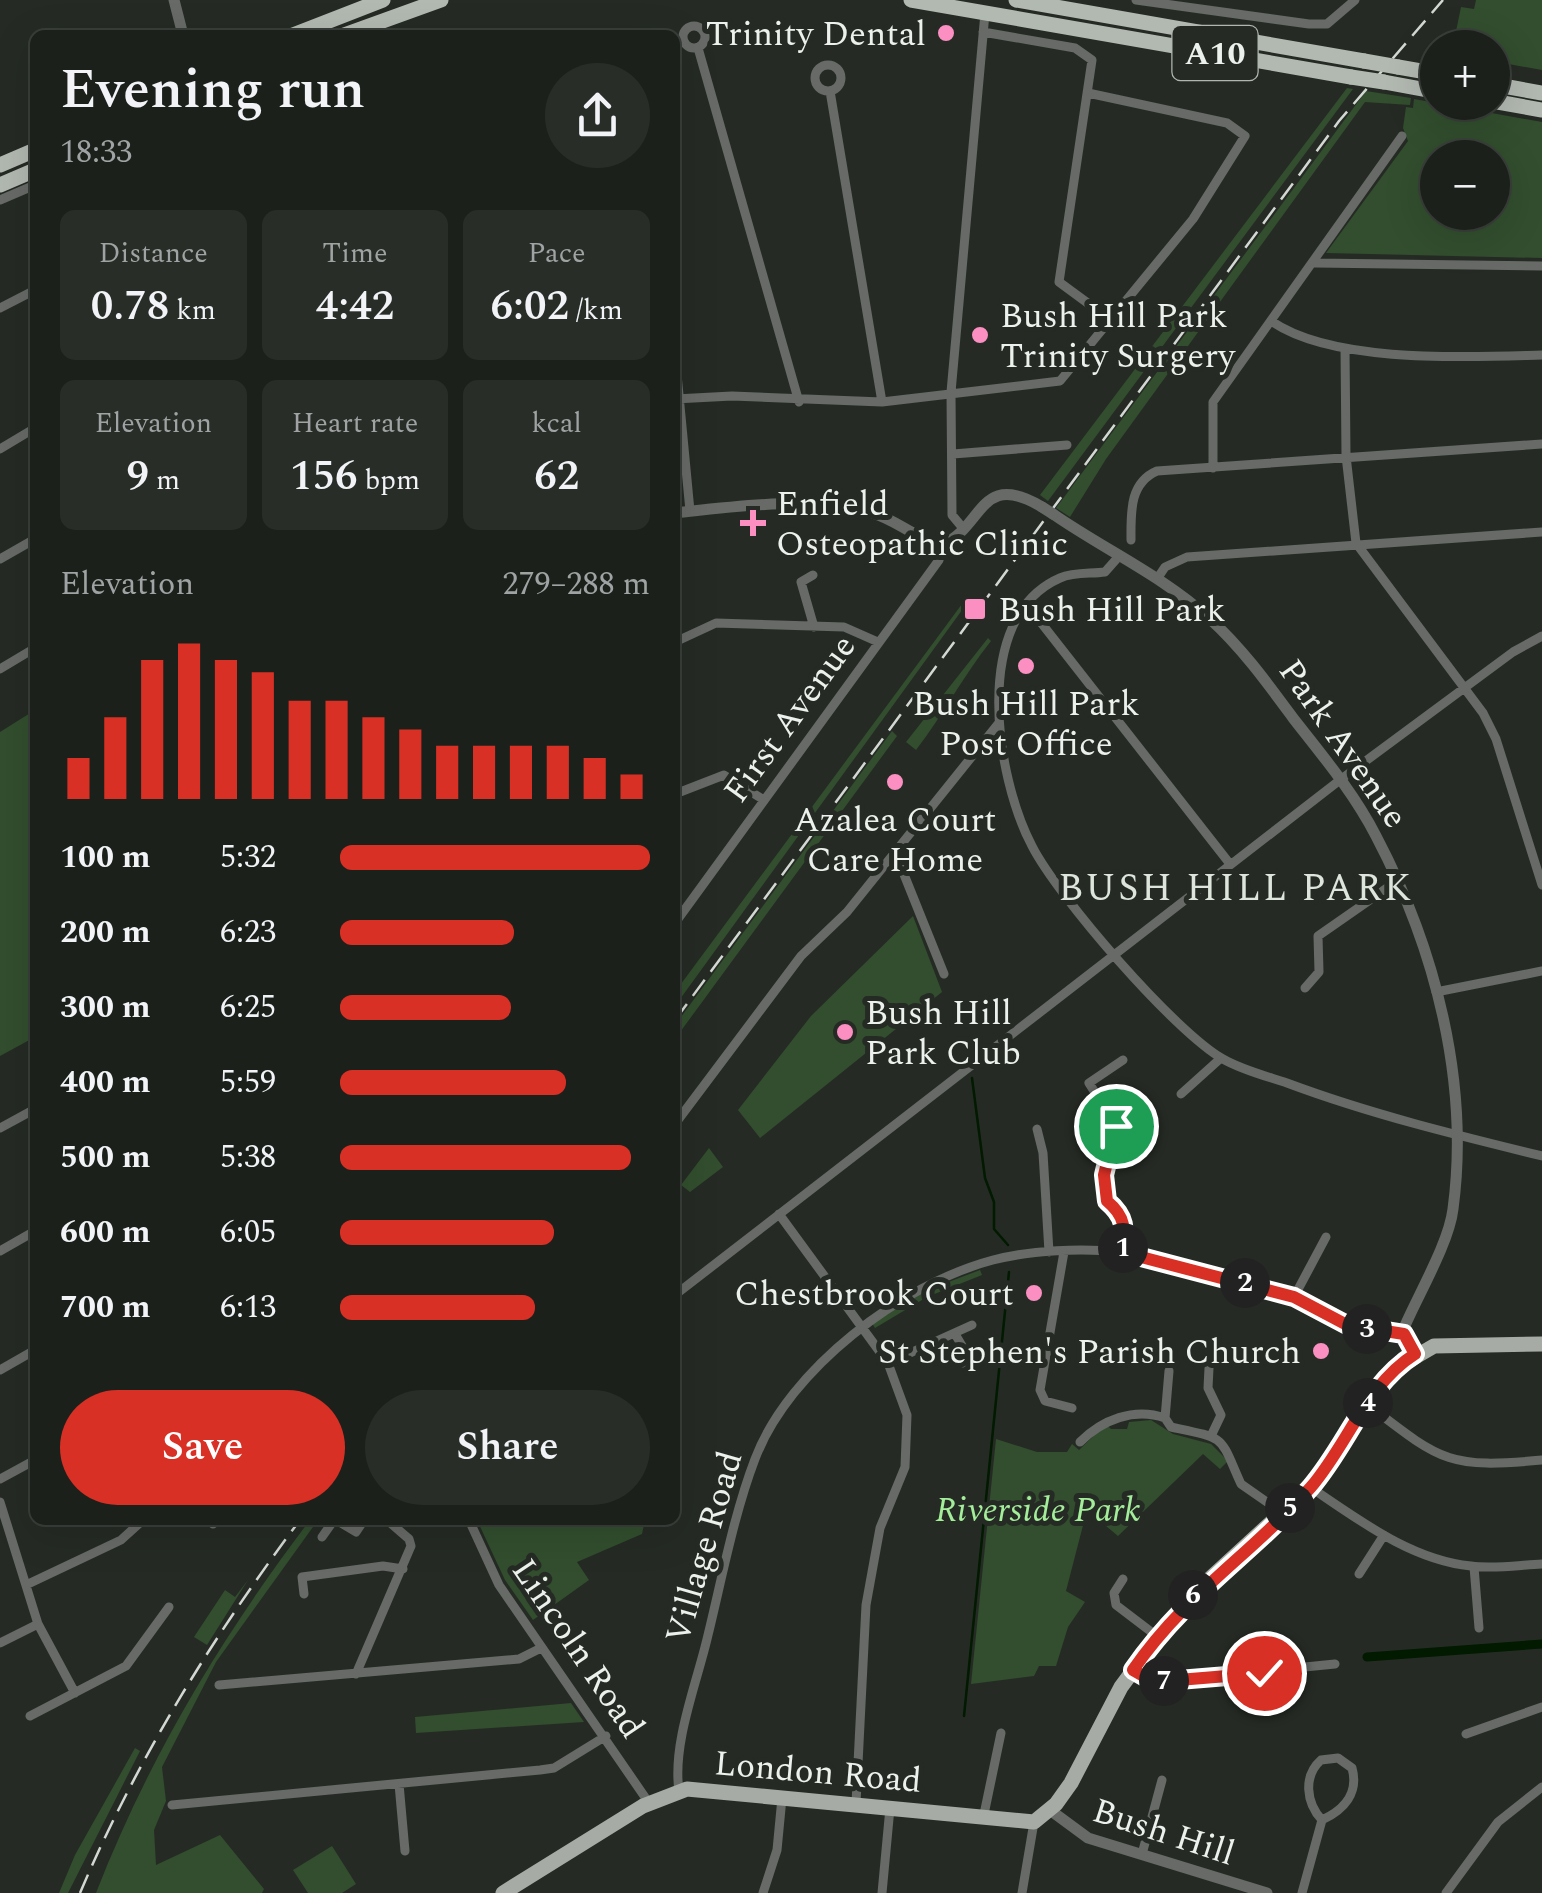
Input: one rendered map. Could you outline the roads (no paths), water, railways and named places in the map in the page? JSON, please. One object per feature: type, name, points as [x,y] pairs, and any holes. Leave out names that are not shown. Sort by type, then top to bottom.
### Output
[{"type":"highway","points":[[307,30],[383,0]]},
{"type":"highway","points":[[358,30],[442,0]]},
{"type":"highway","name":"A10","points":[[912,0],[982,6],[1420,89]]},
{"type":"highway","name":"A10","points":[[1016,0],[1420,70]]},
{"type":"highway","points":[[1510,87],[1542,92]]},
{"type":"highway","points":[[1510,104],[1542,110]]},
{"type":"highway","points":[[0,166],[30,152]]},
{"type":"highway","points":[[0,185],[30,172]]},
{"type":"main road","points":[[1034,1822],[1050,1810],[1071,1784],[1133,1670],[1158,1636],[1200,1588],[1310,1487],[1387,1375],[1415,1354],[1439,1345],[1542,1344]]},
{"type":"main road","name":"London Road","points":[[502,1893],[649,1803],[679,1792],[709,1789],[1034,1822]]},
{"type":"street","points":[[174,0],[182,30]]},
{"type":"street","points":[[1136,0],[1327,24],[1355,0]]},
{"type":"street","points":[[962,527],[952,515],[951,392],[983,32],[982,6]]},
{"type":"street","points":[[983,32],[1086,52],[1093,63],[1059,282],[1108,318]]},
{"type":"street","points":[[698,48],[799,402]]},
{"type":"street","points":[[830,91],[882,402]]},
{"type":"street","points":[[680,399],[732,396],[799,402],[882,402],[1056,384],[1193,219],[1245,136],[1228,122],[1088,94]]},
{"type":"street","points":[[1213,468],[1213,402],[1402,136]]},
{"type":"street","points":[[0,200],[30,187]]},
{"type":"street","points":[[1315,263],[1542,266]]},
{"type":"street","points":[[0,308],[30,293]]},
{"type":"street","points":[[1272,321],[1317,346],[1464,357],[1542,355]]},
{"type":"street","points":[[1345,348],[1346,456],[1356,543],[1496,739],[1542,885]]},
{"type":"street","points":[[680,418],[690,512]]},
{"type":"street","points":[[0,449],[30,431]]},
{"type":"street","points":[[1130,540],[1134,494],[1148,475],[1346,456],[1542,444]]},
{"type":"street","points":[[953,454],[1067,445]]},
{"type":"street","name":"First Avenue","points":[[680,915],[939,560],[944,544],[979,506],[1002,495],[1017,495],[1120,555]]},
{"type":"street","points":[[680,513],[824,505],[874,513],[928,541],[944,544]]},
{"type":"street","points":[[1156,579],[1172,562],[1188,557],[1542,532]]},
{"type":"street","points":[[0,559],[30,542]]},
{"type":"street","points":[[1120,555],[1105,572],[1056,580],[1028,606],[1008,636],[1002,658],[998,724],[1009,784],[1032,846],[1116,955],[1163,1007],[1221,1058],[1327,1098],[1542,1156]]},
{"type":"street","name":"Park Avenue","points":[[1120,555],[1209,618],[1234,643],[1340,780],[1375,834],[1397,881],[1436,992],[1454,1066],[1459,1136],[1453,1214],[1404,1334]]},
{"type":"street","points":[[813,575],[801,582],[814,626]]},
{"type":"street","points":[[1028,606],[1230,864]]},
{"type":"street","points":[[680,640],[716,623],[854,628],[878,642]]},
{"type":"street","points":[[680,1291],[1340,780],[1463,688],[1542,636]]},
{"type":"street","points":[[0,669],[30,651]]},
{"type":"street","points":[[680,1117],[801,956],[846,912],[998,724]]},
{"type":"street","points":[[680,792],[724,775],[764,800]]},
{"type":"street","points":[[895,852],[944,969]]},
{"type":"street","points":[[1305,988],[1319,972],[1318,936],[1397,881]]},
{"type":"street","points":[[1436,992],[1542,971]]},
{"type":"street","points":[[1181,1094],[1221,1058]]},
{"type":"street","points":[[1122,1252],[1125,1225],[1121,1213],[1107,1201],[1104,1175],[1116,1126],[1089,1083],[1124,1060]]},
{"type":"street","points":[[0,1128],[30,1112]]},
{"type":"street","points":[[1037,1129],[1048,1196],[1049,1252]]},
{"type":"street","points":[[779,1214],[888,1363],[900,1388],[908,1444],[905,1468],[880,1528],[866,1605],[856,1803]]},
{"type":"street","points":[[0,1251],[30,1234]]},
{"type":"street","points":[[1294,1297],[1326,1237]]},
{"type":"street","name":"Village Road","points":[[679,1792],[678,1769],[691,1706],[755,1457],[790,1400],[861,1327],[928,1284],[996,1260],[1049,1252],[1122,1252],[1294,1297],[1347,1325],[1404,1334]]},
{"type":"street","points":[[1064,1252],[1040,1390],[1046,1401],[1072,1408]]},
{"type":"street","points":[[888,1363],[972,1325]]},
{"type":"street","points":[[955,1334],[964,1350],[964,1363]]},
{"type":"street","points":[[1404,1334],[1415,1354]]},
{"type":"street","points":[[0,1370],[30,1353]]},
{"type":"street","points":[[1209,1368],[1208,1388],[1221,1415],[1211,1436]]},
{"type":"street","points":[[1169,1370],[1165,1418],[1171,1428],[1211,1436],[1233,1456],[1241,1484],[1284,1514]]},
{"type":"street","points":[[1368,1404],[1420,1443],[1460,1463],[1478,1466],[1542,1460]]},
{"type":"street","points":[[1080,1442],[1108,1419],[1154,1414],[1165,1418]]},
{"type":"street","points":[[0,1479],[30,1463]]},
{"type":"street","points":[[1310,1487],[1384,1535],[1439,1560],[1474,1566],[1542,1564]]},
{"type":"street","points":[[0,1502],[38,1624],[75,1694]]},
{"type":"street","points":[[26,1586],[121,1540],[137,1525]]},
{"type":"street","points":[[322,1537],[331,1525]]},
{"type":"street","points":[[356,1674],[411,1546],[409,1539],[393,1525]]},
{"type":"street","name":"Lincoln Road","points":[[471,1525],[500,1584],[649,1803]]},
{"type":"street","points":[[1359,1574],[1384,1535]]},
{"type":"street","points":[[304,1594],[302,1577],[383,1566],[403,1569]]},
{"type":"street","points":[[1474,1566],[1479,1628]]},
{"type":"street","points":[[1123,1579],[1114,1593],[1116,1605],[1158,1636]]},
{"type":"street","points":[[30,1716],[126,1666],[169,1607]]},
{"type":"street","points":[[0,1643],[38,1624]]},
{"type":"street","points":[[218,1685],[519,1659],[542,1648]]},
{"type":"street","points":[[1133,1670],[1154,1682],[1336,1664]]},
{"type":"street","points":[[1466,1734],[1542,1707]]},
{"type":"street","points":[[984,1819],[1000,1732]]},
{"type":"street","points":[[172,1804],[554,1768],[606,1736]]},
{"type":"street","points":[[1302,1893],[1322,1820],[1345,1805],[1354,1788],[1352,1768],[1338,1758],[1321,1760],[1311,1772],[1311,1804],[1322,1820]]},
{"type":"street","points":[[1142,1854],[1162,1780]]},
{"type":"street","points":[[399,1784],[404,1851]]},
{"type":"street","points":[[1446,1893],[1498,1822],[1542,1787]]},
{"type":"street","points":[[763,1893],[776,1850],[782,1796]]},
{"type":"street","points":[[882,1893],[890,1806]]},
{"type":"street","name":"Bush Hill","points":[[1050,1810],[1080,1834],[1267,1893]]},
{"type":"street","points":[[1022,1893],[1034,1822]]},
{"type":"waterway","points":[[972,1078],[985,1178],[994,1202],[994,1229],[1008,1245]]},
{"type":"waterway","points":[[964,1716],[1009,1272]]},
{"type":"waterway","points":[[1367,1657],[1542,1644]]},
{"type":"railway","points":[[680,1013],[1339,121],[1443,0]]},
{"type":"railway","points":[[80,1893],[126,1795],[179,1700],[237,1608],[296,1525]]},
{"type":"place","name":"Trinity Dental","points":[[946,33]]},
{"type":"place","name":"Bush Hill Park Trinity Surgery","points":[[980,335]]},
{"type":"place","name":"Enfield Osteopathic Clinic","points":[[753,523]]},
{"type":"place","name":"Bush Hill Park","points":[[975,609]]},
{"type":"place","name":"Bush Hill Park Post Office","points":[[1026,666]]},
{"type":"place","name":"Azalea Court Care Home","points":[[895,782]]},
{"type":"place","name":"Bush Hill Park Club","points":[[845,1032]]},
{"type":"place","name":"Chestbrook Court","points":[[1034,1293]]},
{"type":"place","name":"St Stephen's Parish Church","points":[[1321,1351]]},
{"type":"district","name":"BUSH HILL PARK","points":[[1236,887]]},
{"type":"park label","name":"Riverside Park","points":[[1038,1509]]}]
